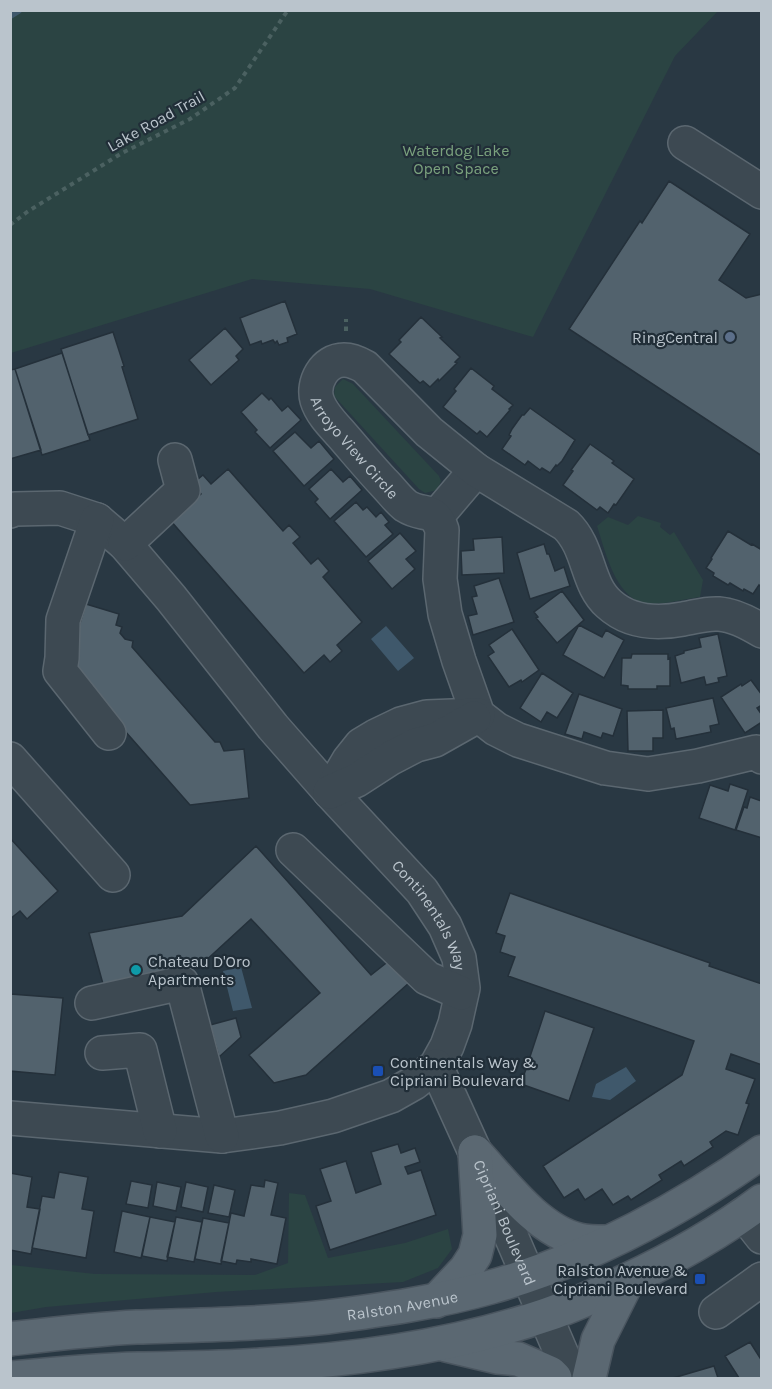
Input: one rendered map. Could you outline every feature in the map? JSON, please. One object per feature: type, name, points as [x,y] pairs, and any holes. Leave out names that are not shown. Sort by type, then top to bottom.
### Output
[{"type":"main road","points":[[475,1152],[535,1217],[558,1233],[580,1240],[606,1242]]},
{"type":"main road","points":[[436,1301],[466,1269],[475,1255],[480,1235],[475,1152]]},
{"type":"main road","name":"Ralston Avenue","points":[[10,1339],[68,1332],[325,1317],[436,1301],[527,1276],[572,1258],[680,1205],[762,1152]]},
{"type":"main road","points":[[12,1378],[72,1372],[314,1361],[438,1343],[496,1330],[594,1297],[696,1244],[756,1217]]},
{"type":"main road","points":[[589,1378],[598,1340],[628,1280]]},
{"type":"main road","points":[[438,1343],[497,1357],[518,1359],[550,1373],[555,1378]]},
{"type":"street","points":[[685,143],[762,192]]},
{"type":"street","name":"Arroyo View Circle","points":[[436,517],[415,510],[401,501],[324,414],[317,402],[315,390],[320,375],[328,366],[338,360],[345,360],[354,361],[365,367],[429,432],[476,470],[566,525],[579,540],[601,595],[618,610],[638,620],[662,622],[707,614],[722,614],[742,620],[762,631]]},
{"type":"street","points":[[125,544],[183,490],[175,460]]},
{"type":"street","points":[[476,470],[436,517],[442,530],[440,579],[445,614],[478,715],[496,729],[518,740],[605,768],[648,774],[760,753]]},
{"type":"street","name":"Continentals Way","points":[[10,1118],[222,1136],[280,1128],[333,1116],[391,1095],[414,1083],[436,1066],[455,1024],[463,988],[459,958],[445,926],[422,891],[273,727],[171,598],[125,544],[97,520],[60,508],[12,515]]},
{"type":"street","points":[[97,520],[63,620],[60,671],[110,734]]},
{"type":"street","points":[[330,792],[361,745],[376,736],[401,724],[426,717],[478,715]]},
{"type":"street","points":[[10,759],[113,875]]},
{"type":"street","points":[[293,850],[428,978],[461,993]]},
{"type":"street","points":[[92,1003],[182,983],[222,1136]]},
{"type":"street","points":[[102,1053],[140,1050],[160,1131]]},
{"type":"street","name":"Cipriani Boulevard","points":[[436,1066],[572,1378]]},
{"type":"street","points":[[716,1312],[762,1280]]},
{"type":"path","name":"Lake Road Trail","points":[[10,225],[27,212],[123,153],[190,119],[235,88],[288,10]]},
{"type":"green space","name":"Waterdog Lake Open Space","points":[[11,10],[718,11],[675,56],[533,337],[370,289],[252,279],[11,353]]},
{"type":"green space","points":[[343,379],[353,384],[439,476],[441,481],[437,490],[425,493],[419,489],[334,396],[335,387]]},
{"type":"green space","points":[[638,516],[661,523],[660,527],[670,535],[674,532],[703,580],[700,597],[665,603],[644,603],[634,599],[618,582],[597,526],[608,517],[628,525]]},
{"type":"green space","points":[[289,1193],[305,1195],[328,1258],[405,1243],[448,1229],[452,1249],[438,1268],[403,1282],[216,1292],[46,1307],[11,1313],[11,1265],[95,1274],[255,1275],[288,1263]]},
{"type":"water","points":[[386,626],[414,658],[398,671],[371,639]]},
{"type":"water","points":[[241,967],[252,1008],[233,1011],[223,971]]},
{"type":"water","points":[[626,1067],[636,1081],[610,1100],[592,1097],[596,1084]]},
{"type":"building","points":[[669,181],[750,234],[719,280],[746,298],[762,294],[762,456],[569,329]]},
{"type":"building","points":[[285,301],[297,334],[287,338],[288,342],[279,345],[273,340],[250,345],[240,318]]},
{"type":"building","points":[[421,317],[460,357],[439,381],[438,379],[430,387],[423,381],[420,383],[389,354]]},
{"type":"building","points":[[225,328],[243,349],[236,356],[239,360],[211,385],[189,360]]},
{"type":"building","points":[[113,332],[138,419],[88,435],[61,349]]},
{"type":"building","points":[[62,353],[90,440],[42,455],[15,369]]},
{"type":"building","points":[[471,368],[494,386],[492,389],[513,405],[487,437],[480,431],[477,434],[443,407]]},
{"type":"building","points":[[15,369],[41,450],[10,459],[10,370]]},
{"type":"building","points":[[262,393],[269,400],[271,398],[282,411],[288,406],[301,420],[270,448],[241,412]]},
{"type":"building","points":[[530,408],[575,440],[562,461],[550,473],[542,468],[540,470],[528,461],[525,465],[502,449],[511,436],[509,435],[512,429]]},
{"type":"building","points":[[295,432],[311,448],[319,441],[334,459],[304,486],[273,451]]},
{"type":"building","points":[[590,444],[634,479],[608,513],[600,507],[597,510],[563,485]]},
{"type":"building","points":[[228,469],[283,531],[289,525],[300,537],[293,543],[311,564],[318,558],[329,571],[323,577],[362,622],[337,645],[342,651],[330,662],[324,655],[304,673],[170,520],[201,494],[192,484],[203,475],[211,484]]},
{"type":"building","points":[[331,469],[343,482],[350,476],[362,490],[330,519],[315,502],[318,499],[309,489]]},
{"type":"building","points":[[356,502],[363,510],[367,507],[376,517],[381,512],[389,522],[385,525],[393,534],[366,557],[334,521]]},
{"type":"building","points":[[728,531],[762,550],[762,584],[753,594],[730,583],[728,585],[713,576],[714,573],[706,568]]},
{"type":"building","points":[[400,533],[416,551],[406,559],[415,569],[392,589],[368,561]]},
{"type":"building","points":[[502,537],[504,573],[462,575],[461,551],[474,550],[473,539]]},
{"type":"building","points":[[544,544],[555,571],[564,567],[570,586],[530,599],[517,553]]},
{"type":"building","points":[[499,578],[514,622],[473,635],[468,616],[477,614],[472,597],[477,596],[474,586]]},
{"type":"building","points":[[562,591],[584,620],[557,643],[536,618],[538,617],[534,612]]},
{"type":"building","points":[[86,604],[119,614],[116,625],[122,627],[120,633],[125,639],[133,641],[132,647],[215,742],[220,742],[224,751],[244,749],[249,798],[190,805],[67,665]]},
{"type":"building","points":[[579,625],[602,637],[606,630],[624,640],[604,678],[563,655]]},
{"type":"building","points":[[512,629],[539,670],[522,682],[521,680],[509,687],[488,656],[494,652],[489,645]]},
{"type":"building","points":[[718,634],[727,676],[718,678],[719,682],[706,685],[704,677],[681,683],[675,656],[701,647],[699,638]]},
{"type":"building","points":[[632,654],[668,654],[670,686],[657,686],[657,689],[628,689],[628,686],[621,685],[622,658],[631,658]]},
{"type":"building","points":[[542,673],[573,693],[557,718],[547,712],[541,722],[520,708]]},
{"type":"building","points":[[751,680],[762,695],[762,705],[757,708],[762,715],[762,722],[745,733],[721,697]]},
{"type":"building","points":[[579,694],[622,709],[613,736],[603,733],[601,738],[584,732],[582,739],[565,734]]},
{"type":"building","points":[[713,698],[719,724],[710,726],[711,732],[676,739],[666,708]]},
{"type":"building","points":[[663,710],[663,738],[653,738],[653,751],[628,751],[627,711]]},
{"type":"building","points":[[730,784],[748,790],[735,830],[699,818],[710,785],[728,791]]},
{"type":"building","points":[[750,797],[762,800],[762,838],[736,830]]},
{"type":"building","points":[[10,838],[58,891],[27,919],[20,911],[10,919]]},
{"type":"building","name":"Chateau D'Oro Apartments","points":[[256,846],[371,975],[390,960],[410,982],[306,1075],[274,1083],[249,1055],[320,993],[251,919],[202,964],[103,984],[89,933],[182,916]]},
{"type":"building","points":[[510,893],[710,963],[709,966],[762,984],[762,1065],[731,1054],[726,1069],[755,1079],[738,1135],[726,1131],[710,1142],[713,1147],[684,1166],[681,1161],[659,1175],[662,1180],[631,1200],[628,1196],[613,1205],[602,1189],[585,1200],[578,1189],[564,1198],[543,1166],[682,1075],[694,1041],[508,976],[515,957],[500,952],[505,936],[496,933]]},
{"type":"building","points":[[10,994],[63,998],[55,1075],[10,1071]]},
{"type":"building","points":[[545,1011],[594,1028],[569,1101],[521,1084]]},
{"type":"building","points":[[236,1018],[241,1037],[219,1057],[210,1025]]},
{"type":"building","points":[[398,1144],[401,1153],[415,1148],[420,1162],[405,1167],[408,1174],[421,1170],[436,1215],[330,1250],[316,1206],[331,1201],[320,1169],[346,1161],[356,1193],[381,1184],[371,1152]]},
{"type":"building","points":[[59,1172],[88,1177],[82,1209],[94,1211],[86,1258],[32,1248],[42,1196],[54,1198]]},
{"type":"building","points":[[10,1173],[32,1177],[27,1207],[40,1209],[31,1254],[10,1250]]},
{"type":"building","points":[[265,1180],[278,1183],[271,1215],[286,1218],[277,1264],[251,1259],[251,1262],[237,1260],[236,1264],[221,1261],[231,1213],[244,1216],[251,1185],[264,1187]]},
{"type":"building","points":[[131,1181],[152,1185],[148,1208],[126,1204]]},
{"type":"building","points":[[157,1182],[181,1187],[176,1211],[153,1206]]},
{"type":"building","points":[[186,1182],[208,1187],[203,1212],[181,1207]]},
{"type":"building","points":[[214,1185],[235,1190],[229,1217],[208,1213]]},
{"type":"building","points":[[122,1211],[150,1217],[141,1258],[114,1252]]},
{"type":"building","points":[[150,1217],[175,1222],[167,1261],[142,1256]]},
{"type":"building","points":[[176,1217],[202,1222],[194,1262],[167,1257]]},
{"type":"building","points":[[203,1218],[229,1223],[221,1264],[195,1259]]},
{"type":"building","points":[[750,1342],[762,1361],[762,1378],[739,1378],[725,1356]]},
{"type":"building","points":[[714,1366],[718,1378],[673,1378]]},
{"type":"waterway","points":[[10,15],[18,10]]},
{"type":"place","name":"RingCentral","points":[[730,337]]},
{"type":"place","name":"Chateau D'Oro Apartments","points":[[136,970]]},
{"type":"place","name":"Continentals Way & Cipriani Boulevard","points":[[378,1071]]},
{"type":"place","name":"Ralston Avenue & Cipriani Boulevard","points":[[700,1279]]}]
